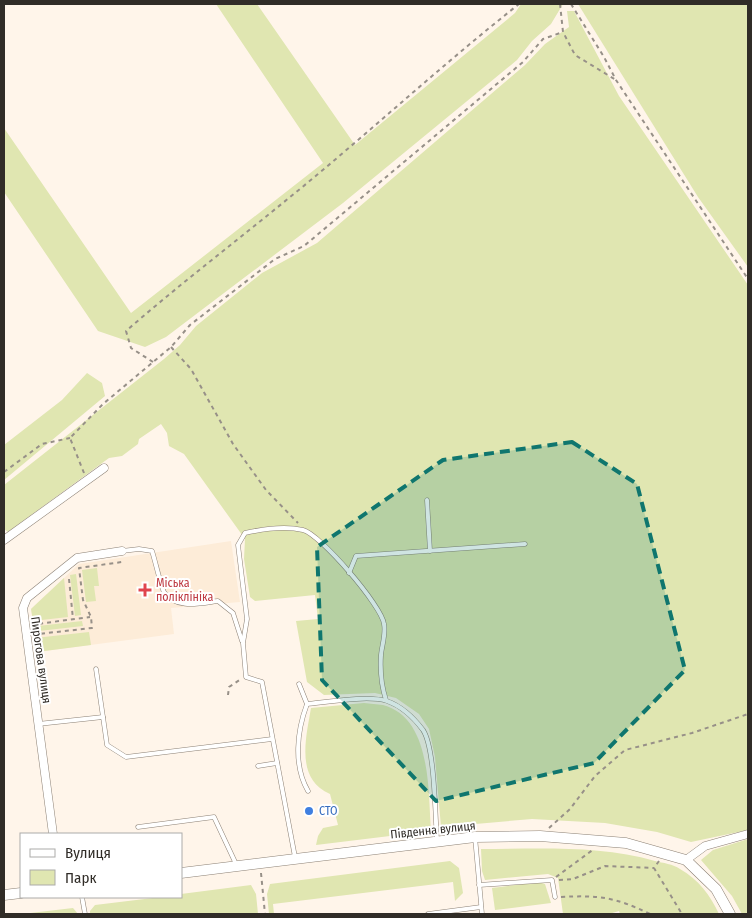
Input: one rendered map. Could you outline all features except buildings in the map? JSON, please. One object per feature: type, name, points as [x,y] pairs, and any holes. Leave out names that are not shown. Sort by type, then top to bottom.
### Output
[{"type":"street","points":[[4,540],[104,468]]},
{"type":"street","name":"Пирогова вулиця","points":[[53,833],[38,724],[30,630],[23,608],[27,598],[77,558],[122,551]]},
{"type":"street","points":[[730,914],[716,889],[686,860],[705,846],[748,834]]},
{"type":"street","name":"Південна вулиця","points":[[182,873],[474,838],[540,836],[626,842],[686,860]]},
{"type":"street","points":[[4,895],[20,893]]},
{"type":"lane","points":[[427,500],[430,551]]},
{"type":"lane","points":[[243,643],[248,619],[238,545],[245,533],[265,529],[304,530],[326,547],[379,608],[385,625],[381,675],[386,700]]},
{"type":"lane","points":[[349,573],[356,556],[526,544]]},
{"type":"lane","points":[[122,551],[139,549],[152,551],[163,592],[174,602],[194,604],[218,601],[233,613],[243,643],[246,677],[262,682],[296,859]]},
{"type":"lane","points":[[96,669],[107,745],[126,757],[272,739]]},
{"type":"lane","points":[[299,684],[307,704],[300,722],[298,751],[300,778],[308,790]]},
{"type":"lane","points":[[307,704],[348,700],[386,700],[402,708],[424,731],[430,756],[437,842]]},
{"type":"lane","points":[[38,724],[103,717]]},
{"type":"lane","points":[[258,766],[277,763]]},
{"type":"lane","points":[[138,827],[214,817],[237,866]]},
{"type":"lane","points":[[474,838],[482,914]]},
{"type":"lane","points":[[479,885],[552,880],[555,897]]},
{"type":"lane","points":[[82,898],[85,914]]},
{"type":"lane","points":[[428,914],[481,907]]},
{"type":"path","points":[[153,362],[132,348],[126,331],[165,296],[336,159],[425,80],[519,4]]},
{"type":"path","points":[[560,4],[563,32],[575,55],[616,80]]},
{"type":"path","points":[[571,4],[616,80],[748,279]]},
{"type":"path","points":[[4,472],[42,444],[70,438],[103,404],[171,347],[190,325],[275,259],[304,246],[523,62],[542,39],[563,32]]},
{"type":"path","points":[[171,347],[191,369],[233,444],[255,475],[266,490],[304,530]]},
{"type":"path","points":[[70,438],[87,480]]},
{"type":"path","points":[[91,617],[37,624],[30,630],[38,634],[92,628],[91,617],[83,600],[79,568],[122,562]]},
{"type":"path","points":[[69,579],[73,620]]},
{"type":"path","points":[[228,695],[229,687],[246,677]]},
{"type":"path","points":[[540,836],[570,809],[595,776],[625,750],[692,733],[748,714]]},
{"type":"path","points":[[552,880],[588,855],[602,841]]},
{"type":"path","points":[[654,868],[664,853]]},
{"type":"path","points":[[260,863],[265,914]]},
{"type":"path","points":[[552,880],[573,880],[605,866],[654,868]]},
{"type":"path","points":[[654,868],[682,914]]},
{"type":"path","points":[[555,897],[607,897],[628,903],[650,914]]},
{"type":"highlighted area","points":[[572,442],[637,484],[685,670],[594,763],[436,801],[322,680],[317,547],[443,460]]},
{"type":"shaded area","name":"Міська поліклініка","points":[[231,541],[240,602],[171,608],[174,634],[37,652],[31,609],[79,564]]},
{"type":"green space","points":[[216,4],[257,4],[355,145],[515,13],[521,4],[563,4],[551,24],[532,41],[517,60],[343,203],[166,337],[145,347],[98,331],[4,192],[4,128],[131,313],[323,163]]},
{"type":"green space","points":[[578,4],[748,4],[748,267],[698,197]]},
{"type":"green space","points":[[567,11],[574,11],[619,96],[748,285],[748,830],[691,842],[657,832],[605,823],[532,819],[441,827],[435,757],[429,729],[419,714],[396,698],[375,693],[324,695],[307,682],[296,621],[318,619],[315,595],[255,601],[250,597],[244,559],[245,539],[184,454],[169,446],[167,433],[161,424],[139,439],[138,444],[122,456],[109,458],[8,532],[4,529],[4,485],[164,359],[180,345],[196,326],[262,273],[317,243],[525,65],[545,44],[569,27]]},
{"type":"green space","points":[[87,373],[102,383],[105,396],[4,480],[4,445],[62,400]]},
{"type":"green space","points":[[97,568],[99,586],[94,586],[96,601],[86,602],[82,570]]},
{"type":"green space","points":[[76,574],[81,615],[75,616],[70,575]]},
{"type":"green space","points":[[64,578],[68,617],[33,621],[31,609]]},
{"type":"green space","points":[[82,621],[83,626],[39,631],[38,626]]},
{"type":"green space","points":[[89,632],[91,645],[37,652],[35,638]]},
{"type":"green space","points":[[364,703],[383,705],[399,713],[411,725],[419,740],[427,777],[431,831],[316,845],[318,836],[323,828],[338,825],[330,794],[319,787],[307,768],[306,744],[311,708]]},
{"type":"green space","points":[[748,839],[748,914],[742,914],[732,896],[701,860],[713,850]]},
{"type":"green space","points":[[481,849],[591,850],[634,856],[668,864],[687,873],[698,883],[708,894],[719,914],[620,914],[619,911],[609,914],[563,914],[558,878],[548,874],[485,880],[482,871]]},
{"type":"green space","points":[[450,861],[459,868],[463,893],[455,901],[453,882],[273,904],[274,914],[269,914],[267,894],[270,884]]},
{"type":"green space","points":[[538,882],[545,884],[551,903],[495,910],[492,888]]},
{"type":"green space","points":[[251,885],[256,894],[258,914],[90,914],[95,905],[153,898],[182,898],[182,894]]},
{"type":"green space","points":[[73,908],[78,914],[22,914]]},
{"type":"place","name":"Міська поліклініка","points":[[145,590]]},
{"type":"place","name":"СТО","points":[[309,811]]}]
